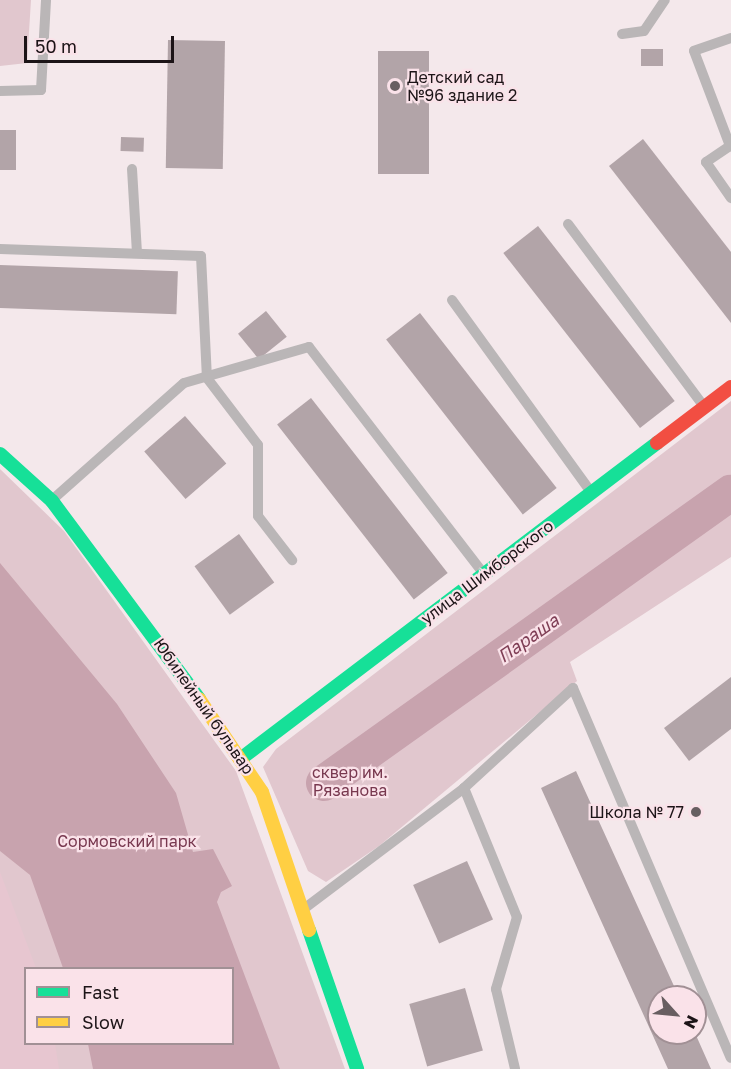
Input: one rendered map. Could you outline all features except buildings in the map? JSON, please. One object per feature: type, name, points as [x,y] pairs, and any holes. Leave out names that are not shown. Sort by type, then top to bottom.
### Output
[{"type":"street","name":"улица Шимборского","points":[[243,757],[731,387]]},
{"type":"street","name":"Юбилейный бульвар","points":[[0,454],[52,501],[243,757],[262,792],[357,1069]]},
{"type":"lane","points":[[0,91],[41,90],[46,0]]},
{"type":"lane","points":[[622,34],[644,30],[665,0]]},
{"type":"lane","points":[[731,38],[694,51],[730,146],[706,162],[731,198]]},
{"type":"lane","points":[[132,170],[137,252]]},
{"type":"lane","points":[[568,224],[705,408]]},
{"type":"lane","points":[[0,249],[201,256],[207,378],[258,445],[258,516],[292,560]]},
{"type":"lane","points":[[452,300],[592,493]]},
{"type":"lane","points":[[52,501],[184,383],[309,347],[483,574]]},
{"type":"lane","points":[[304,909],[464,788],[573,688],[731,1058]]},
{"type":"lane","points":[[464,788],[517,917],[496,988],[515,1069]]},
{"type":"green space","points":[[0,0],[31,0],[27,63],[0,66]]},
{"type":"green space","name":"сквер им. Рязанова","points":[[731,401],[731,557],[570,662],[577,681],[379,846],[326,882],[308,871],[263,767],[276,749]]},
{"type":"green space","name":"Сормовский парк","points":[[0,469],[64,531],[236,771],[345,1069],[0,1069]]},
{"type":"shaded area","points":[[0,563],[117,704],[176,793],[193,852],[213,849],[232,886],[221,892],[217,902],[280,1069],[93,1069],[88,1045],[234,1045],[234,967],[63,967],[30,875],[0,851]]},
{"type":"shaded area","points":[[0,872],[36,967],[24,967],[24,1045],[55,1045],[59,1069],[0,1069]]},
{"type":"waterway","name":"Параша","points":[[324,783],[731,493]]},
{"type":"traffic: fast","points":[[243,757],[657,443]]},
{"type":"traffic: fast","points":[[0,454],[52,501],[199,699]]},
{"type":"traffic: fast","points":[[309,930],[357,1069]]},
{"type":"traffic: slow","points":[[199,699],[262,792],[309,930]]},
{"type":"traffic: jam","points":[[657,443],[731,387]]},
{"type":"place","name":"Детский сад №96 здание 2","points":[[395,86]]},
{"type":"place","name":"Школа № 77","points":[[696,812]]}]
